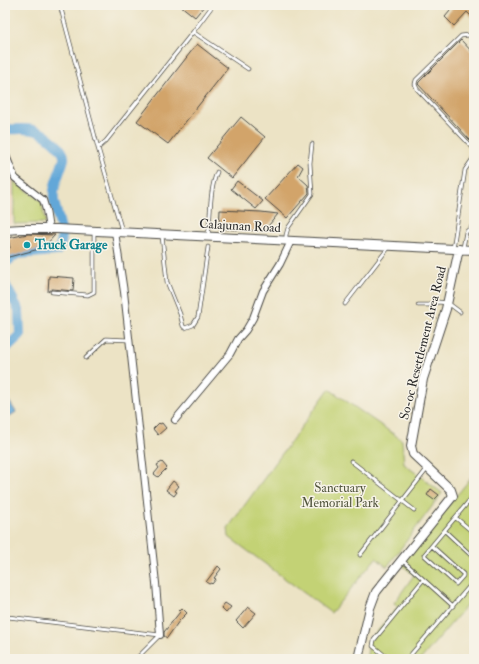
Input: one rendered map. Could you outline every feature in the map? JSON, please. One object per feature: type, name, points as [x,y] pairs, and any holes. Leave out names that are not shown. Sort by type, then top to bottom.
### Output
[{"type":"street","points":[[5,153],[15,178],[43,200],[53,229]]},
{"type":"street","name":"Calajunan Road","points":[[5,230],[53,229],[474,250]]},
{"type":"street","points":[[119,232],[129,340],[156,583],[160,635]]},
{"type":"street","points":[[175,420],[230,354],[238,339],[246,330],[253,318],[263,291],[280,264],[289,241]]},
{"type":"street","name":"So-oc Resettlement Area Road","points":[[358,659],[374,596],[383,582],[453,496],[451,490],[414,454],[411,446],[411,439],[423,379],[448,303],[458,249]]},
{"type":"lane","points":[[60,5],[119,232]]},
{"type":"lane","points":[[98,148],[106,141],[213,5]]},
{"type":"lane","points":[[193,32],[248,69]]},
{"type":"lane","points":[[474,39],[469,35],[461,36],[416,80],[414,84],[474,149]]},
{"type":"lane","points":[[289,241],[286,235],[288,228],[312,194],[310,163],[312,144]]},
{"type":"lane","points":[[458,249],[465,170],[474,158]]},
{"type":"lane","points":[[208,236],[214,180],[218,172]]},
{"type":"lane","points":[[458,249],[466,232],[474,225]]},
{"type":"lane","points":[[52,292],[88,295],[94,292],[94,231]]},
{"type":"lane","points":[[162,234],[167,282],[185,328],[192,325],[198,317],[208,247]]},
{"type":"lane","points":[[345,304],[390,246]]},
{"type":"lane","points":[[418,305],[429,305],[438,302],[448,303],[460,312]]},
{"type":"lane","points":[[86,358],[106,339],[129,340]]},
{"type":"lane","points":[[351,461],[414,510]]},
{"type":"lane","points":[[360,555],[428,468]]},
{"type":"lane","points":[[432,546],[463,574],[456,584],[424,556],[432,546],[456,518],[474,495]]},
{"type":"lane","points":[[468,502],[474,507]]},
{"type":"lane","points":[[456,518],[474,534]]},
{"type":"lane","points":[[445,531],[474,558]]},
{"type":"lane","points":[[401,560],[452,606]]},
{"type":"lane","points":[[389,659],[373,646],[374,640],[423,580]]},
{"type":"lane","points":[[407,659],[474,581]]},
{"type":"lane","points":[[5,614],[8,617],[160,635]]},
{"type":"lane","points":[[136,659],[160,635]]},
{"type":"shaded area","points":[[5,157],[13,178],[13,190],[12,224],[5,225]]},
{"type":"green space","points":[[14,181],[41,201],[46,223],[14,224]]},
{"type":"green space","name":"Sanctuary Memorial Park","points":[[329,389],[402,440],[404,464],[442,493],[387,567],[376,558],[331,613],[229,537],[228,528]]},
{"type":"green space","points":[[474,474],[474,597],[421,659],[372,659],[367,655],[369,641],[398,607],[394,603],[414,575],[401,564]]},
{"type":"water","points":[[5,395],[16,412],[5,419]]},
{"type":"building","points":[[180,5],[205,5],[195,17]]},
{"type":"building","points":[[455,5],[474,5],[474,19],[467,12],[454,26],[445,17]]},
{"type":"building","points":[[461,40],[474,54],[474,136],[470,140],[418,84]]},
{"type":"building","points":[[197,44],[228,68],[168,144],[137,121]]},
{"type":"building","points":[[241,117],[265,137],[232,178],[207,158]]},
{"type":"building","points":[[298,163],[303,167],[298,176],[308,185],[309,193],[287,218],[265,199]]},
{"type":"building","points":[[237,181],[263,201],[256,209],[231,189]]},
{"type":"building","points":[[220,210],[278,214],[264,231],[219,229]]},
{"type":"building","name":"Truck Garage","points":[[28,234],[55,235],[43,248],[5,258],[5,250],[10,248],[8,238]]},
{"type":"building","points":[[49,276],[74,278],[73,291],[52,289],[48,292]]},
{"type":"building","points":[[159,423],[162,423],[166,428],[158,435],[153,429]]},
{"type":"building","points":[[162,462],[167,468],[158,477],[154,474],[159,468],[157,465]]},
{"type":"building","points":[[173,481],[179,486],[175,491],[177,492],[174,496],[166,490]]},
{"type":"building","points":[[431,489],[439,495],[434,500],[427,495]]},
{"type":"building","points":[[218,566],[221,569],[214,578],[216,579],[212,584],[209,584],[206,582]]},
{"type":"building","points":[[225,603],[231,607],[226,613],[221,608]]},
{"type":"building","points":[[248,607],[256,613],[243,628],[236,621]]},
{"type":"building","points":[[182,608],[187,613],[179,621],[167,638],[164,636],[164,632]]},
{"type":"waterway","points":[[5,129],[29,129],[37,131],[53,141],[64,155],[54,190],[54,201],[62,239],[57,251],[17,254],[5,263]]},
{"type":"waterway","points":[[5,284],[19,310],[20,335],[5,349]]},
{"type":"place","name":"Truck Garage","points":[[27,245]]}]
